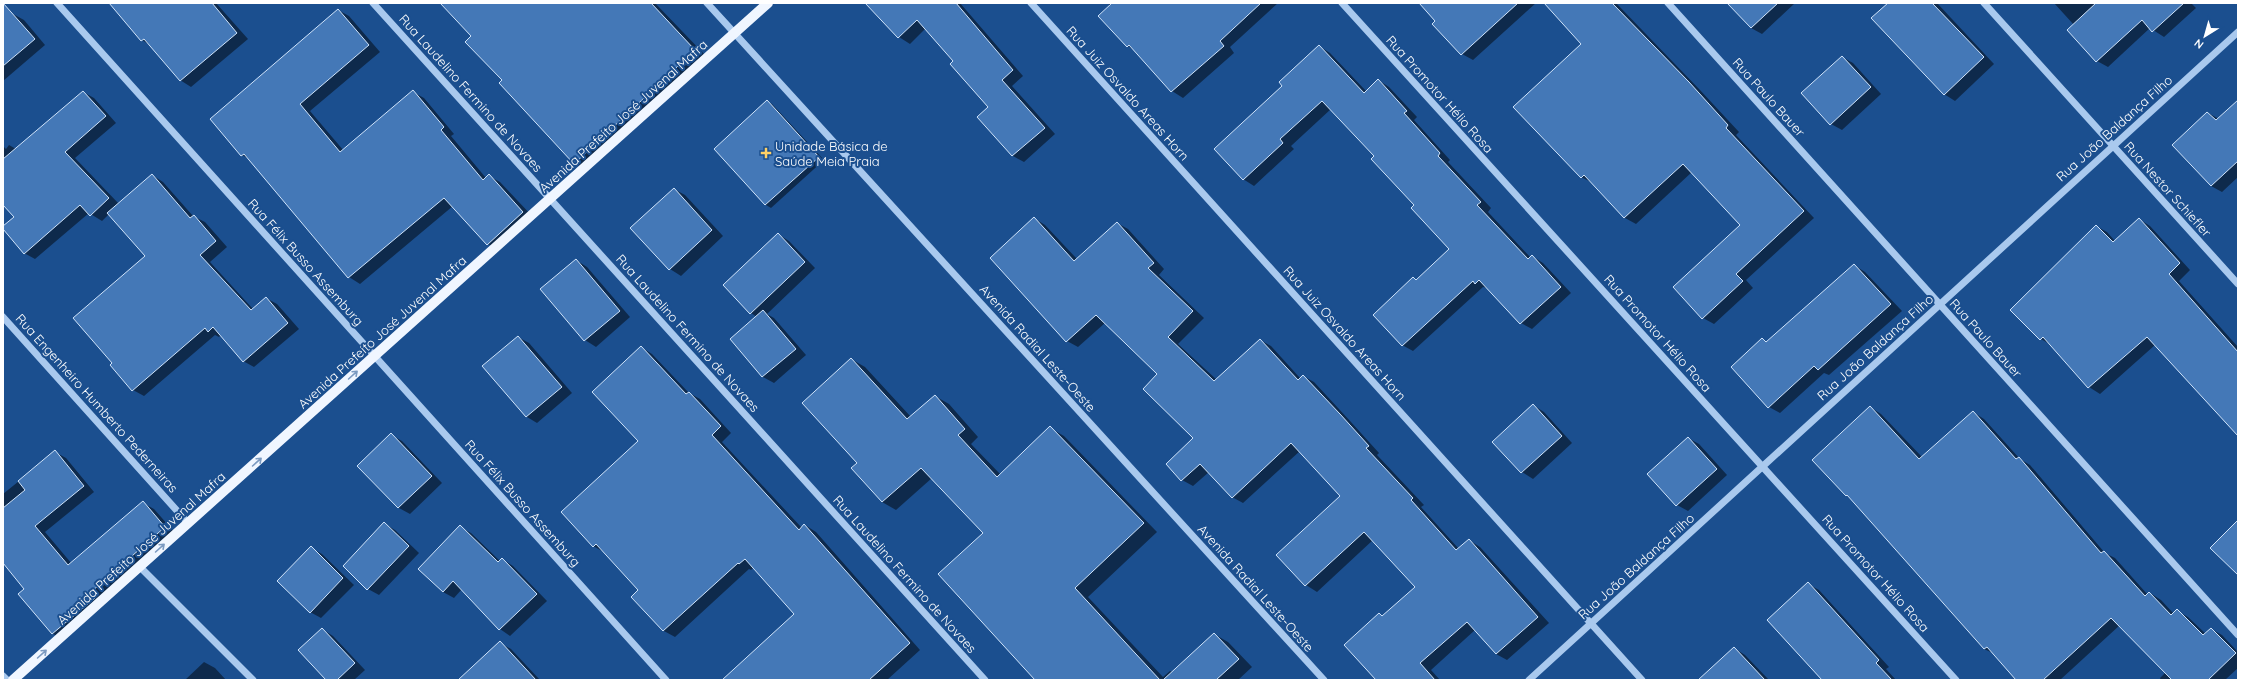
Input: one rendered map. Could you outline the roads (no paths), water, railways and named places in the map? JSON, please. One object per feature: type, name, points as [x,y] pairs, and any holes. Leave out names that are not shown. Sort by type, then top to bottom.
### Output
[{"type":"main road","name":"Avenida Prefeito José Juvenal Mafra","points":[[13,680],[768,3]]},
{"type":"street","name":"Rua Félix Busso Assemburg","points":[[57,3],[666,680]]},
{"type":"street","name":"Rua Laudelino Fermino de Novaes","points":[[373,3],[985,680]]},
{"type":"street","name":"Avenida Radial Leste-Oeste","points":[[707,3],[1324,680]]},
{"type":"street","name":"Rua Juiz Osvaldo Areas Horn","points":[[1031,3],[1642,680]]},
{"type":"street","name":"Rua Promotor Hélio Rosa","points":[[1342,3],[1956,680]]},
{"type":"street","name":"Rua Paulo Bauer","points":[[1668,3],[2238,635]]},
{"type":"street","name":"Rua Nestor Schiefler","points":[[1984,3],[2238,284]]},
{"type":"street","name":"Rua João Baldança Filho","points":[[1529,680],[2238,32]]},
{"type":"street","name":"Rua Engenheiro Humberto Pederneiras","points":[[3,317],[188,523]]},
{"type":"street","points":[[139,566],[253,680]]},
{"type":"street","points":[[3,676],[6,680]]},
{"type":"place","name":"Unidade Básica de Saúde Meia Praia","points":[[766,153]]}]
